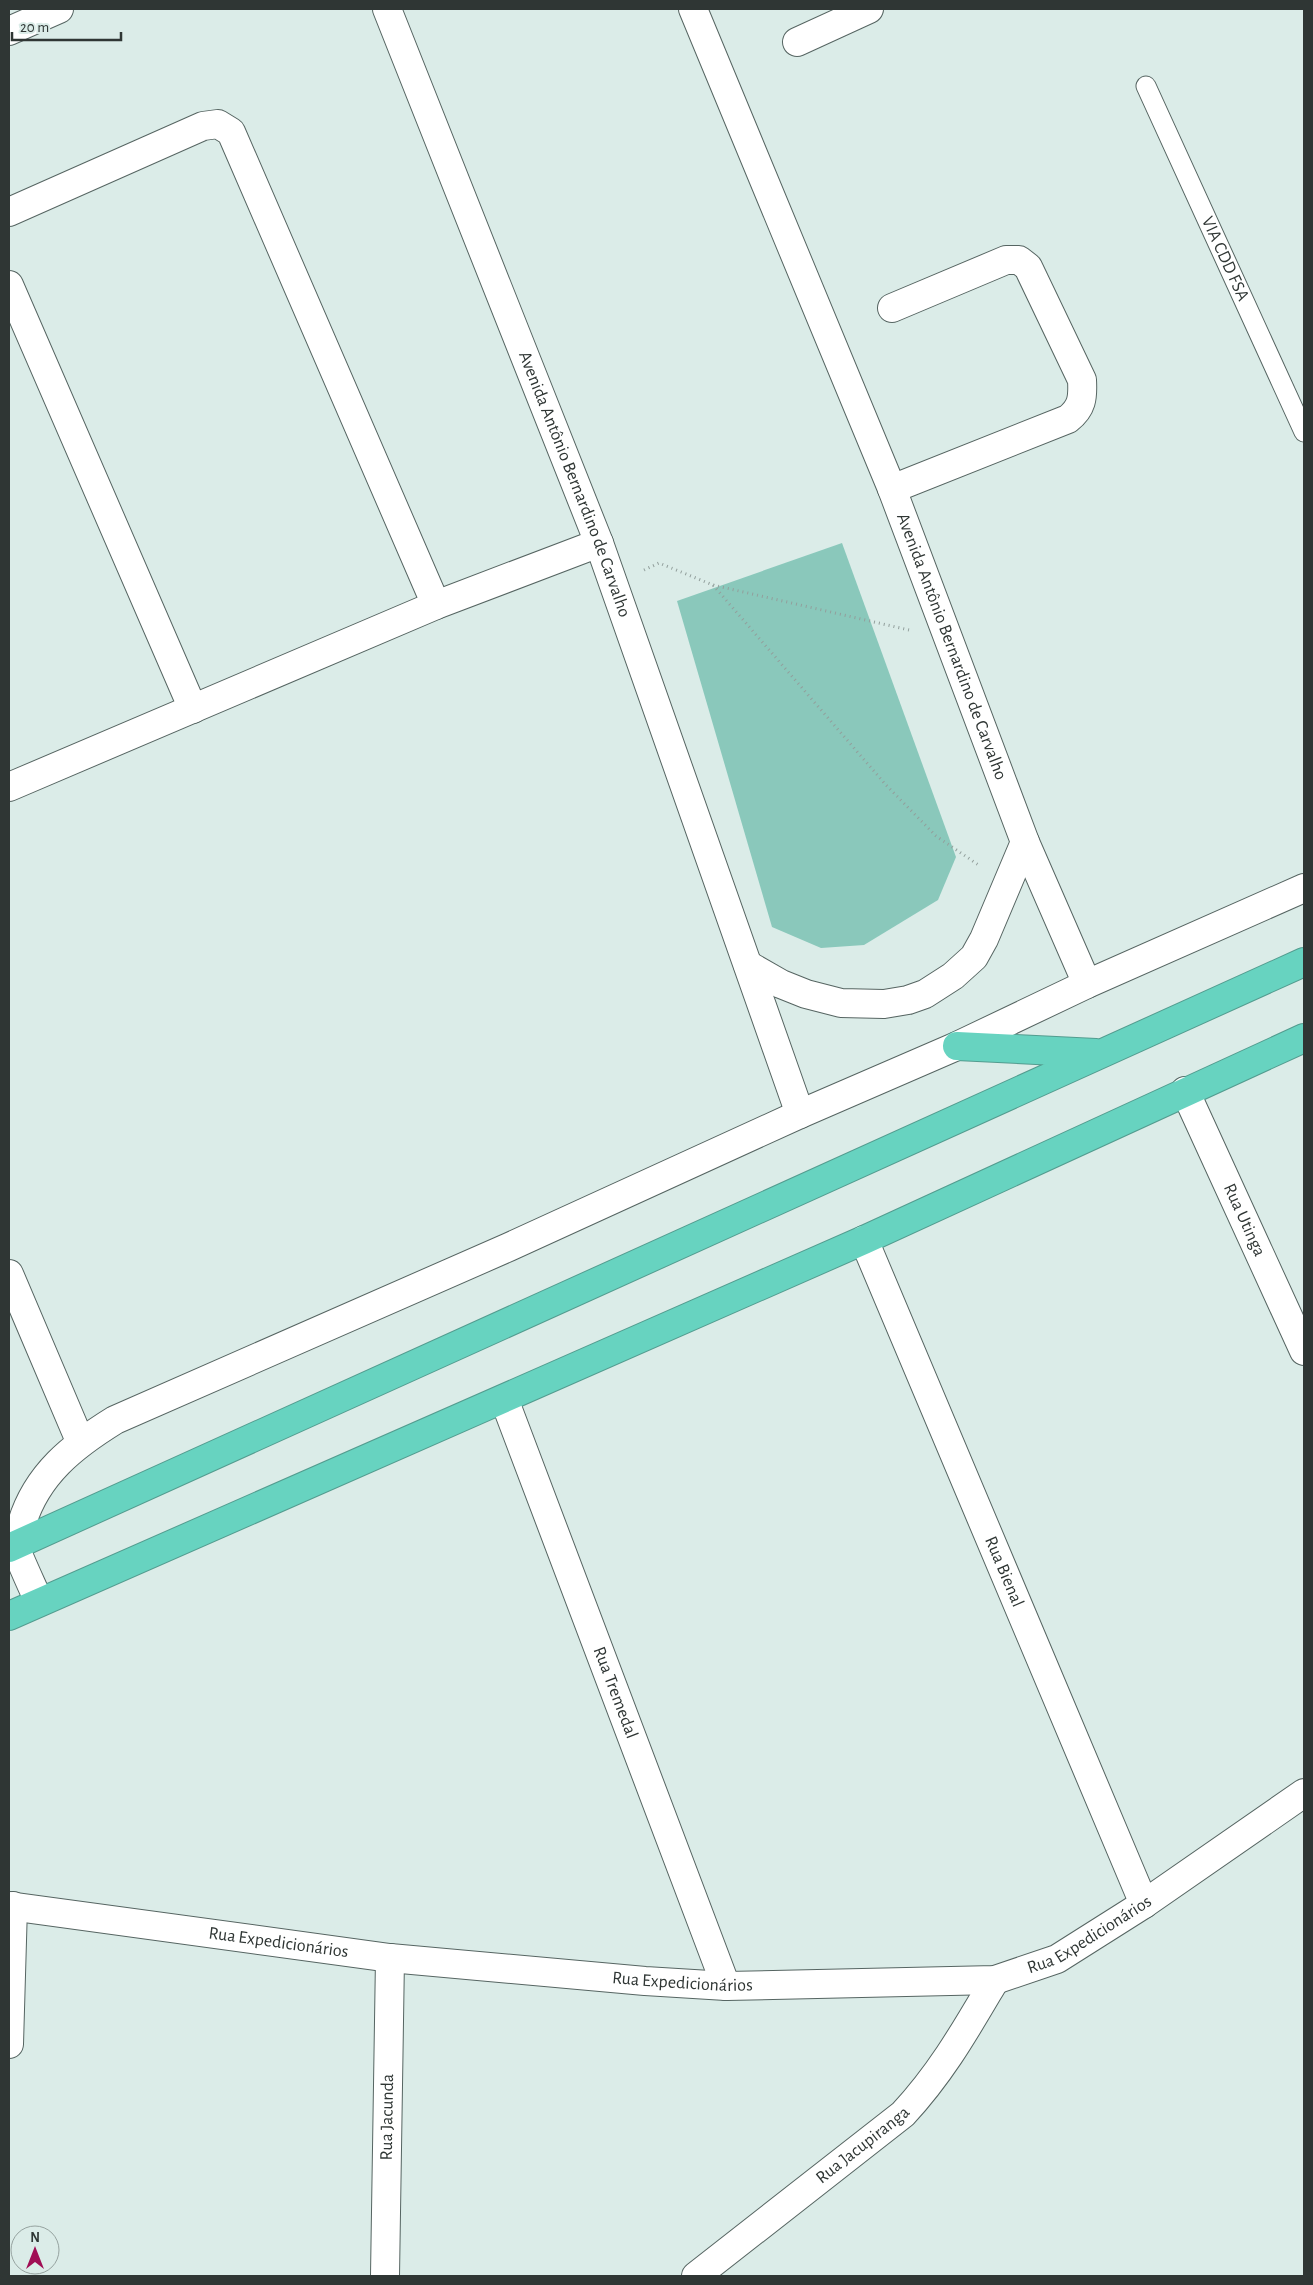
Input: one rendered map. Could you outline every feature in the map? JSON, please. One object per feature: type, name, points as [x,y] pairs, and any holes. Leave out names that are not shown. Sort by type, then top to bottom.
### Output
[{"type":"highway","points":[[12,1546],[1304,962]]},
{"type":"highway","points":[[9,1616],[504,1400],[864,1240],[1304,1038]]},
{"type":"highway","points":[[957,1046],[1100,1053]]},
{"type":"street","points":[[9,31],[59,9]]},
{"type":"street","name":"Avenida Antônio Bernardino de Carvalho","points":[[387,9],[614,583],[800,1114]]},
{"type":"street","name":"Avenida Antônio Bernardino de Carvalho","points":[[693,9],[892,489],[1024,842],[1088,984]]},
{"type":"street","points":[[797,42],[869,9]]},
{"type":"street","points":[[9,212],[203,126],[218,124],[231,132],[436,605]]},
{"type":"street","points":[[892,308],[1006,260],[1019,260],[1028,268],[1082,380],[1082,403],[1077,412],[1068,419],[892,489]]},
{"type":"street","points":[[9,286],[193,709]]},
{"type":"street","points":[[9,787],[436,605],[599,543]]},
{"type":"street","points":[[748,965],[780,984],[806,994],[841,1003],[884,1004],[908,1000],[925,994],[953,976],[974,957],[1010,879],[1024,842]]},
{"type":"street","points":[[39,1602],[12,1546],[24,1516],[37,1489],[51,1470],[80,1441],[115,1420],[500,1251],[1304,888]]},
{"type":"street","name":"Rua Utinga","points":[[1186,1091],[1304,1351]]},
{"type":"street","name":"Rua Bienal","points":[[864,1240],[1144,1904]]},
{"type":"street","points":[[9,1274],[80,1441]]},
{"type":"street","name":"Rua Tremedal","points":[[504,1400],[726,1986]]},
{"type":"street","name":"Rua Expedicionários","points":[[11,1906],[390,1958],[645,1981],[726,1986],[996,1980],[1057,1959],[1144,1904],[1304,1793]]},
{"type":"street","points":[[9,2044],[11,1906]]},
{"type":"street","name":"Rua Jacunda","points":[[384,2276],[390,1958]]},
{"type":"street","name":"Rua Jacupiranga","points":[[696,2276],[903,2114],[927,2088],[949,2058],[996,1980]]},
{"type":"lane","name":"VIA CDD FSA","points":[[1146,86],[1304,432]]},
{"type":"path","points":[[614,583],[659,563],[713,585],[948,639]]},
{"type":"path","points":[[713,585],[886,786],[936,836],[980,866],[1010,879]]},
{"type":"green space","points":[[842,543],[956,857],[938,900],[864,945],[821,948],[772,927],[677,601]]}]
